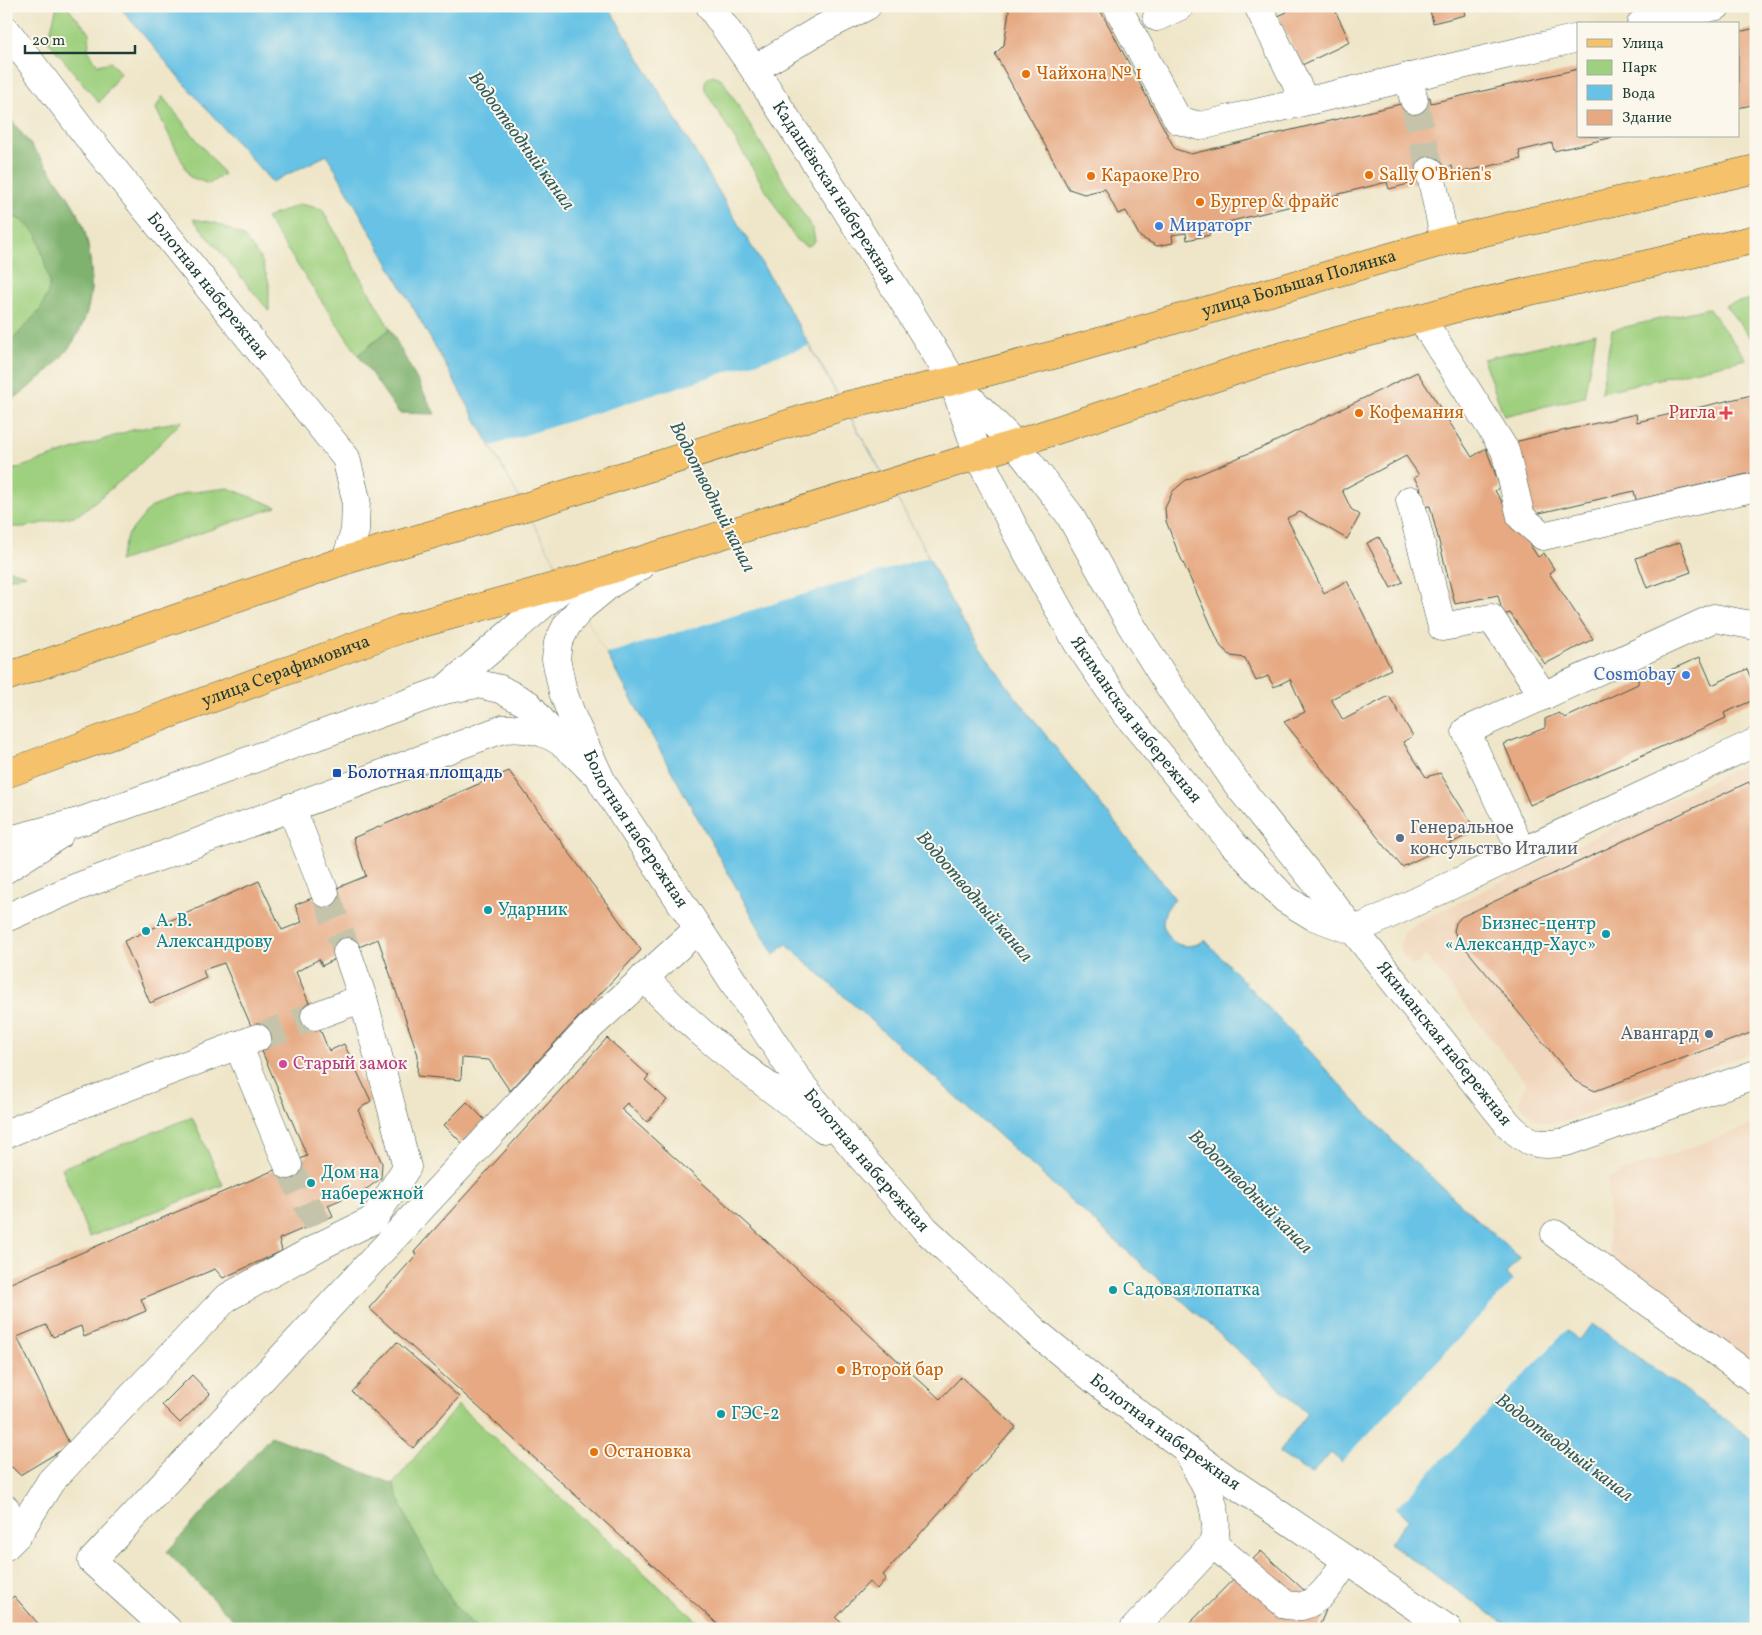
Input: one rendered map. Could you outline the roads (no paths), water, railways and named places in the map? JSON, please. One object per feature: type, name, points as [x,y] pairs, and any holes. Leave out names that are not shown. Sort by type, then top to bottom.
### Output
[{"type":"main road","name":"улица Большая Полянка","points":[[346,560],[525,507],[844,406],[953,381],[1070,350],[1446,241],[1756,169]]},
{"type":"main road","points":[[978,455],[1265,361],[1453,309],[1756,239]]},
{"type":"main road","name":"улица Серафимовича","points":[[6,774],[401,629],[661,555],[978,455]]},
{"type":"main road","points":[[6,677],[346,560]]},
{"type":"street","name":"Кадашёвская набережная","points":[[710,6],[842,203],[953,381]]},
{"type":"street","points":[[754,69],[821,29],[867,6]]},
{"type":"street","points":[[1117,6],[1178,120],[1200,126],[1305,101],[1411,89],[1577,38]]},
{"type":"street","points":[[1258,6],[1305,101]]},
{"type":"street","points":[[1649,22],[1717,6]]},
{"type":"street","name":"Болотная набережная","points":[[6,30],[91,141],[346,458],[356,499],[355,531],[346,560]]},
{"type":"street","points":[[1430,171],[1446,241]]},
{"type":"street","points":[[1421,318],[1505,450],[1521,517],[1543,536],[1756,487]]},
{"type":"street","name":"Якиманская набережная","points":[[953,381],[1015,444],[1069,514],[1131,624],[1168,684],[1240,788],[1508,1124],[1520,1136],[1530,1142],[1542,1144],[1566,1142],[1756,1074]]},
{"type":"street","name":"Якиманская набережная","points":[[953,381],[978,455],[1017,534],[1077,642],[1124,711],[1234,845],[1285,899],[1313,916],[1354,931]]},
{"type":"street","points":[[1410,500],[1442,627],[1491,618],[1544,696]]},
{"type":"street","name":"Болотная набережная","points":[[661,555],[610,584],[581,608],[567,624],[558,643],[556,659],[563,692],[573,719],[604,784],[800,1083],[863,1159],[926,1230],[1037,1333],[1113,1395],[1226,1478],[1448,1629]]},
{"type":"street","points":[[444,690],[568,583]]},
{"type":"street","points":[[1522,852],[1466,731],[1714,618],[1756,626]]},
{"type":"street","points":[[6,841],[82,820],[444,690],[478,684],[500,689],[528,704],[555,737],[579,757],[604,784]]},
{"type":"street","points":[[6,918],[72,890],[503,729],[520,727],[536,729],[555,737]]},
{"type":"street","points":[[1354,931],[1756,742]]},
{"type":"street","points":[[291,807],[324,893]]},
{"type":"street","points":[[6,869],[82,820]]},
{"type":"street","points":[[167,1629],[92,1561],[592,1026],[698,929]]},
{"type":"street","points":[[12,1540],[51,1481],[226,1298],[321,1234],[373,1220],[407,1167],[363,998],[347,952]]},
{"type":"street","points":[[644,977],[671,1007],[696,1028],[863,1159]]},
{"type":"street","points":[[315,1016],[363,998]]},
{"type":"street","points":[[6,1134],[248,1042],[288,1165]]},
{"type":"street","points":[[1555,1234],[1756,1381]]},
{"type":"street","points":[[1134,1629],[1213,1544],[1217,1518],[1213,1503],[1184,1447]]},
{"type":"street","points":[[6,1509],[12,1540]]},
{"type":"street","points":[[1213,1544],[1286,1605],[1301,1607],[1312,1602],[1323,1593],[1346,1561]]},
{"type":"water","name":"Водоотводный канал","points":[[119,6],[608,6],[786,304],[919,538],[959,617],[1011,691],[1175,899],[1167,909],[1164,919],[1164,928],[1168,936],[1183,946],[1194,945],[1205,940],[1401,1150],[1520,1258],[1506,1274],[1578,1340],[1593,1324],[1756,1442],[1756,1629],[1512,1629],[1389,1543],[1409,1518],[1331,1453],[1311,1474],[1279,1453],[1307,1413],[786,944],[774,955],[327,155],[272,182],[187,87]]},
{"type":"tunnel","points":[[1414,100],[1430,171]]},
{"type":"tunnel","points":[[325,893],[347,952]]},
{"type":"tunnel","points":[[257,1038],[315,1016]]},
{"type":"tunnel","points":[[288,1165],[317,1224]]},
{"type":"place","name":"Чайхона № 1","points":[[1026,74]]},
{"type":"place","name":"Sally O'Brien's","points":[[1369,175]]},
{"type":"place","name":"Караоке Pro","points":[[1091,176]]},
{"type":"place","name":"Бургер & фрайс","points":[[1200,202]]},
{"type":"place","name":"Мираторг","points":[[1159,226]]},
{"type":"place","name":"Кофемания","points":[[1359,413]]},
{"type":"place","name":"Ригла","points":[[1726,413]]},
{"type":"place","name":"Cosmobay","points":[[1686,675]]},
{"type":"place","name":"Болотная площадь","points":[[337,773]]},
{"type":"place","name":"Генеральное консульство Италии","points":[[1400,838]]},
{"type":"place","name":"Ударник","points":[[488,910]]},
{"type":"place","name":"А. В. Александрову","points":[[146,931]]},
{"type":"place","name":"Бизнес-центр «Александр-Хаус»","points":[[1606,934]]},
{"type":"place","name":"Авангард","points":[[1709,1034]]},
{"type":"place","name":"Старый замок","points":[[283,1064]]},
{"type":"place","name":"Дом на набережной","points":[[311,1183]]},
{"type":"place","name":"Садовая лопатка","points":[[1113,1290]]},
{"type":"place","name":"Второй бар","points":[[841,1370]]},
{"type":"place","name":"ГЭС-2","points":[[721,1414]]},
{"type":"place","name":"Остановка","points":[[594,1452]]}]
